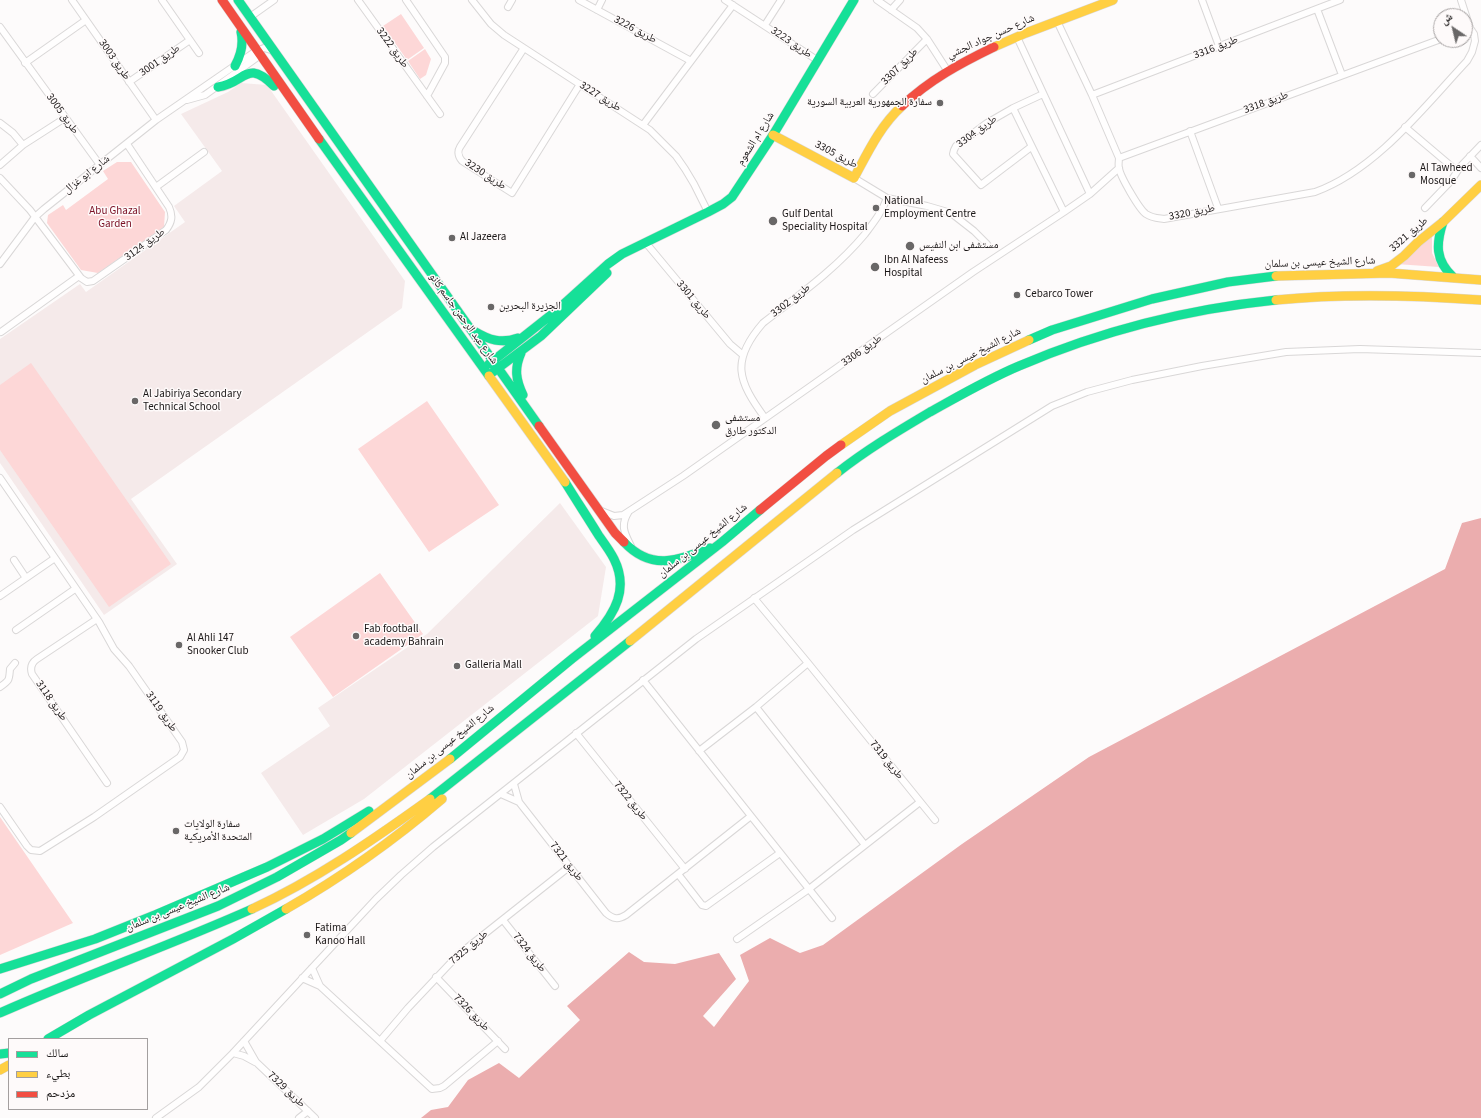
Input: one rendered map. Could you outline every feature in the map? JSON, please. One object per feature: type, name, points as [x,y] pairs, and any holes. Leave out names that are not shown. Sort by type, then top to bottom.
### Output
[{"type":"main road","name":"شارع عبد الرحمن جاسم كانو","points":[[222,0],[238,25],[260,52],[294,105],[564,480],[618,568],[621,583],[620,593],[613,612],[608,621],[573,658]]},
{"type":"main road","name":"شارع عبد الرحمن جاسم كانو","points":[[238,0],[615,533],[634,552],[643,558],[666,563],[676,561],[722,542]]},
{"type":"main road","name":"شارع ام الشعوم","points":[[486,372],[608,264],[622,254],[723,204],[735,192],[773,135],[816,60],[854,0]]},
{"type":"main road","name":"شارع حسن جواد الجشي","points":[[854,178],[880,132],[894,114],[917,92],[947,70],[1017,37],[1113,0]]},
{"type":"main road","points":[[229,10],[239,16],[250,17]]},
{"type":"main road","points":[[235,66],[241,55],[243,44],[243,38],[238,25]]},
{"type":"main road","points":[[218,87],[228,85],[249,73],[258,72],[266,76],[284,99],[294,105]]},
{"type":"main road","name":"طريق 3305","points":[[773,135],[854,178]]},
{"type":"main road","name":"طريق 3321","points":[[1368,273],[1384,269],[1398,261],[1418,242],[1443,222],[1481,185]]},
{"type":"main road","name":"طريق 3321","points":[[1443,222],[1438,238],[1437,250],[1442,265],[1453,277]]},
{"type":"main road","name":"شارع ام الشعوم","points":[[495,365],[521,352],[637,247]]},
{"type":"main road","name":"شارع الشيخ عيسى بن سلمان","points":[[0,994],[31,979],[218,906],[278,877],[341,840],[401,796],[573,658],[722,542],[826,456],[890,411],[929,389],[1016,345],[1052,330],[1101,314],[1190,289],[1228,282],[1280,275],[1368,273],[1453,277],[1481,280]]},
{"type":"main road","points":[[0,1012],[223,922],[296,886],[353,853],[410,815],[453,782],[864,453],[895,432],[983,383],[1019,366],[1085,341],[1128,327],[1215,308],[1304,297],[1374,294],[1412,294],[1481,300]]},
{"type":"main road","points":[[470,329],[483,337],[498,342],[506,342],[527,335]]},
{"type":"main road","points":[[521,352],[515,365],[516,377],[530,411]]},
{"type":"main road","points":[[49,1038],[78,1020],[234,938],[321,889],[376,852],[415,823],[446,795],[453,782]]},
{"type":"main road","points":[[0,970],[95,938],[155,915],[267,867],[323,839],[376,806],[401,796]]},
{"type":"main road","points":[[0,974],[33,959]]},
{"type":"street","name":"طريق 3003","points":[[72,0],[156,120]]},
{"type":"street","name":"طريق 3001","points":[[162,0],[199,53]]},
{"type":"street","points":[[250,17],[274,0]]},
{"type":"street","name":"طريق 3222","points":[[358,0],[440,114]]},
{"type":"street","points":[[406,0],[445,57],[445,63],[426,96]]},
{"type":"street","name":"طريق 3227","points":[[472,0],[496,29],[643,125],[657,136],[676,156],[694,184],[708,212]]},
{"type":"street","points":[[508,7],[512,0]]},
{"type":"street","name":"طريق 3226","points":[[578,0],[691,61]]},
{"type":"street","points":[[597,10],[602,0]]},
{"type":"street","name":"طريق 3223","points":[[725,0],[816,60]]},
{"type":"street","name":"طريق 3223","points":[[765,25],[781,0]]},
{"type":"street","name":"طريق 3307","points":[[877,0],[917,28],[927,39],[947,70]]},
{"type":"street","points":[[892,10],[900,0]]},
{"type":"street","points":[[1202,0],[1219,46]]},
{"type":"street","name":"طريق 3316","points":[[1092,95],[1340,0]]},
{"type":"street","points":[[643,125],[733,5]]},
{"type":"street","points":[[1317,9],[1342,75]]},
{"type":"street","points":[[26,63],[86,20]]},
{"type":"street","name":"طريق 3320","points":[[1058,21],[1119,158],[1119,168],[1138,206],[1147,215],[1164,219],[1218,208],[1308,193],[1329,187],[1350,175],[1405,127],[1467,61],[1474,48],[1475,41],[1473,33]]},
{"type":"street","name":"طريق 3005","points":[[0,27],[100,165]]},
{"type":"street","points":[[1017,37],[1090,194]]},
{"type":"street","points":[[265,39],[260,52],[274,51]]},
{"type":"street","name":"طريق 3307","points":[[873,94],[927,39]]},
{"type":"street","name":"طريق 3001","points":[[129,82],[190,40]]},
{"type":"street","name":"طريق 3318","points":[[1119,158],[1433,42]]},
{"type":"street","name":"طريق 3230","points":[[524,48],[458,150],[462,161],[512,193],[580,84]]},
{"type":"street","name":"شارع ابو غزال","points":[[0,264],[35,217],[156,120],[235,66],[260,52]]},
{"type":"street","name":"شارع ابو غزال","points":[[186,100],[200,98],[218,87],[260,52]]},
{"type":"street","name":"طريق 3304","points":[[1031,146],[981,185],[954,154],[956,146],[987,122],[1043,94]]},
{"type":"street","points":[[1013,108],[1064,212]]},
{"type":"street","points":[[0,165],[23,145],[65,118]]},
{"type":"street","points":[[0,123],[14,133],[23,145]]},
{"type":"street","points":[[1405,127],[1457,171]]},
{"type":"street","points":[[1190,131],[1218,208]]},
{"type":"street","name":"طريق 3124","points":[[79,276],[87,282],[96,280],[166,230],[171,224],[172,213],[127,144]]},
{"type":"street","points":[[1425,208],[1451,181],[1457,171],[1481,145]]},
{"type":"street","points":[[156,187],[204,152]]},
{"type":"street","points":[[1470,156],[1481,168]]},
{"type":"street","name":"طريق 3306","points":[[628,513],[997,255],[1090,194],[1119,168]]},
{"type":"street","points":[[0,178],[35,217],[79,276],[1,332]]},
{"type":"street","name":"طريق 3305","points":[[854,178],[888,198]]},
{"type":"street","points":[[888,198],[927,206],[951,213],[974,231],[987,244]]},
{"type":"street","name":"طريق 3302","points":[[765,418],[752,401],[744,386],[741,372],[743,355],[755,332],[763,323],[825,275],[858,242],[883,211],[888,198]]},
{"type":"street","name":"طريق 3301","points":[[646,243],[730,344],[743,355]]},
{"type":"street","points":[[156,1118],[199,1087],[233,1053],[376,898],[400,875],[576,733],[696,639],[754,598],[853,530],[1052,406],[1087,392],[1132,380],[1202,366],[1286,352],[1360,349],[1481,353]]},
{"type":"street","name":"طريق 3119","points":[[0,478],[97,618],[114,649],[129,666],[182,742],[184,750],[180,757],[94,817],[40,851],[31,850],[27,846],[0,807]]},
{"type":"street","points":[[599,510],[614,516],[621,516],[628,513]]},
{"type":"street","points":[[628,513],[624,520],[623,526],[634,552]]},
{"type":"street","points":[[0,596],[55,558]]},
{"type":"street","points":[[14,560],[26,578]]},
{"type":"street","points":[[16,630],[76,589]]},
{"type":"street","name":"طريق 7319","points":[[754,598],[935,820]]},
{"type":"street","name":"طريق 3118","points":[[97,618],[34,660],[31,669],[32,674],[107,783]]},
{"type":"street","points":[[0,687],[8,681],[10,677],[10,669],[15,663]]},
{"type":"street","points":[[699,751],[756,707],[808,663]]},
{"type":"street","points":[[643,680],[832,918]]},
{"type":"street","points":[[756,707],[865,845]]},
{"type":"street","name":"طريق 7322","points":[[576,733],[685,869]]},
{"type":"street","name":"طريق 7321","points":[[514,784],[518,802],[606,913],[616,918],[622,918],[678,874]]},
{"type":"street","name":"طريق 7321","points":[[501,794],[518,802]]},
{"type":"street","points":[[737,940],[809,889],[920,802]]},
{"type":"street","points":[[751,816],[678,874],[702,905],[706,906],[780,853]]},
{"type":"street","name":"طريق 7325","points":[[380,1041],[458,955],[569,867]]},
{"type":"street","name":"طريق 7324","points":[[503,920],[555,986]]},
{"type":"street","points":[[312,968],[320,986]]},
{"type":"street","points":[[302,978],[320,986],[428,1087],[432,1089],[444,1086],[498,1041]]},
{"type":"street","name":"طريق 7326","points":[[436,978],[505,1049]]},
{"type":"street","name":"طريق 7329","points":[[244,1041],[256,1062],[315,1118]]},
{"type":"street","name":"طريق 7329","points":[[233,1053],[244,1056],[256,1062]]},
{"type":"street","points":[[299,1118],[308,1112]]},
{"type":"shaded area","name":"Al Jabiriya Secondary Technical School","points":[[241,83],[267,85],[405,281],[402,308],[131,499],[177,564],[104,615],[0,463],[0,339],[80,284],[86,292],[185,222],[174,206],[222,171],[181,114],[228,92]]},
{"type":"shaded area","name":"Galleria Mall","points":[[560,503],[606,567],[598,616],[364,799],[303,835],[261,773],[330,726],[318,708],[427,634]]},
{"type":"shaded area","points":[[1481,518],[1481,1118],[421,1118],[431,1110],[448,1107],[468,1080],[499,1063],[519,1078],[580,1020],[567,1006],[629,952],[644,962],[675,964],[719,953],[736,979],[703,1016],[714,1027],[749,981],[740,955],[770,938],[800,953],[823,945],[962,844],[1089,757],[1445,569],[1462,523]]},
{"type":"green space","points":[[401,14],[424,48],[407,60],[383,26]]},
{"type":"green space","points":[[425,49],[431,59],[426,75],[420,79],[408,61]]},
{"type":"green space","name":"Abu Ghazal Garden","points":[[117,162],[131,162],[165,212],[164,227],[98,273],[81,270],[47,223],[48,215],[63,205],[66,210],[108,179],[103,171]]},
{"type":"green space","points":[[1432,227],[1432,253],[1439,267],[1396,264]]},
{"type":"green space","points":[[31,363],[171,564],[109,607],[0,450],[0,385]]},
{"type":"green space","points":[[427,401],[499,505],[429,552],[358,449]]},
{"type":"green space","name":"Fab football academy Bahrain","points":[[380,573],[423,634],[333,697],[290,637]]},
{"type":"green space","points":[[0,817],[73,923],[0,955]]},
{"type":"traffic: fast","points":[[238,0],[539,426]]},
{"type":"traffic: fast","points":[[489,364],[556,311],[608,264],[622,254],[708,212],[732,197],[773,135],[854,0]]},
{"type":"traffic: fast","points":[[235,66],[241,50],[241,32]]},
{"type":"traffic: fast","points":[[218,87],[227,85],[246,74],[251,73],[265,78],[274,86]]},
{"type":"traffic: fast","points":[[319,139],[489,376]]},
{"type":"traffic: fast","points":[[1443,222],[1438,245],[1440,258],[1447,271],[1453,277]]},
{"type":"traffic: fast","points":[[493,372],[541,336],[607,273]]},
{"type":"traffic: fast","points":[[1029,340],[1052,330],[1152,299],[1228,282],[1276,276]]},
{"type":"traffic: fast","points":[[837,473],[871,449],[930,412],[996,376],[1050,353],[1145,323],[1210,309],[1276,300]]},
{"type":"traffic: fast","points":[[474,331],[490,339],[501,341],[518,338]]},
{"type":"traffic: fast","points":[[521,353],[517,364],[517,374],[523,395]]},
{"type":"traffic: fast","points":[[565,482],[611,553],[618,570],[620,580],[618,600],[614,609],[595,636]]},
{"type":"traffic: fast","points":[[450,759],[573,658],[722,542],[760,510]]},
{"type":"traffic: fast","points":[[624,542],[644,557],[665,561],[686,557],[710,548]]},
{"type":"traffic: fast","points":[[430,799],[630,641]]},
{"type":"traffic: fast","points":[[0,969],[95,939],[155,915],[267,867],[323,839],[369,811]]},
{"type":"traffic: fast","points":[[0,994],[31,979],[218,906],[277,877],[351,833]]},
{"type":"traffic: fast","points":[[0,1013],[252,909]]},
{"type":"traffic: fast","points":[[50,1038],[89,1015],[233,939],[286,909]]},
{"type":"traffic: fast","points":[[0,1054],[8,1053]]},
{"type":"traffic: slow","points":[[994,47],[1026,33],[1113,0]]},
{"type":"traffic: slow","points":[[773,135],[854,178],[881,131],[902,106]]},
{"type":"traffic: slow","points":[[1377,271],[1391,266],[1404,256],[1418,242],[1443,222],[1481,185]]},
{"type":"traffic: slow","points":[[1276,276],[1389,273],[1481,280]]},
{"type":"traffic: slow","points":[[1276,300],[1327,296],[1430,297],[1481,300]]},
{"type":"traffic: slow","points":[[841,445],[890,411],[975,365],[1029,340]]},
{"type":"traffic: slow","points":[[489,376],[565,482]]},
{"type":"traffic: slow","points":[[630,641],[837,473]]},
{"type":"traffic: slow","points":[[351,833],[450,759]]},
{"type":"traffic: slow","points":[[252,909],[321,872],[430,799]]},
{"type":"traffic: slow","points":[[286,909],[367,858],[442,799]]},
{"type":"traffic: slow","points":[[0,1070],[8,1066]]},
{"type":"traffic: jam","points":[[222,0],[319,139]]},
{"type":"traffic: jam","points":[[902,106],[934,80],[994,47]]},
{"type":"traffic: jam","points":[[539,426],[615,533],[624,542]]},
{"type":"traffic: jam","points":[[760,510],[841,445]]},
{"type":"place","name":"سفارة الجمهورية العربية السورية","points":[[940,103]]},
{"type":"place","name":"Al Tawheed Mosque","points":[[1412,175]]},
{"type":"place","name":"National Employment Centre","points":[[876,208]]},
{"type":"place","name":"Gulf Dental Speciality Hospital","points":[[773,221]]},
{"type":"place","name":"Al Jazeera","points":[[452,238]]},
{"type":"place","name":"مستشفى ابن النفيس","points":[[910,246]]},
{"type":"place","name":"Ibn Al Nafeess Hospital","points":[[875,267]]},
{"type":"place","name":"Cebarco Tower","points":[[1017,295]]},
{"type":"place","name":"الجزيرة البحرين","points":[[491,307]]},
{"type":"place","name":"Al Jabiriya Secondary Technical School","points":[[135,401]]},
{"type":"place","name":"مستشفى الدكتور طارق","points":[[716,425]]},
{"type":"place","name":"Fab football academy Bahrain","points":[[356,636]]},
{"type":"place","name":"Al Ahli 147 Snooker Club","points":[[179,645]]},
{"type":"place","name":"Galleria Mall","points":[[457,666]]},
{"type":"place","name":"سفارة الولايات المتحدة الأمريكية","points":[[176,831]]},
{"type":"place","name":"Fatima Kanoo Hall","points":[[307,935]]}]
